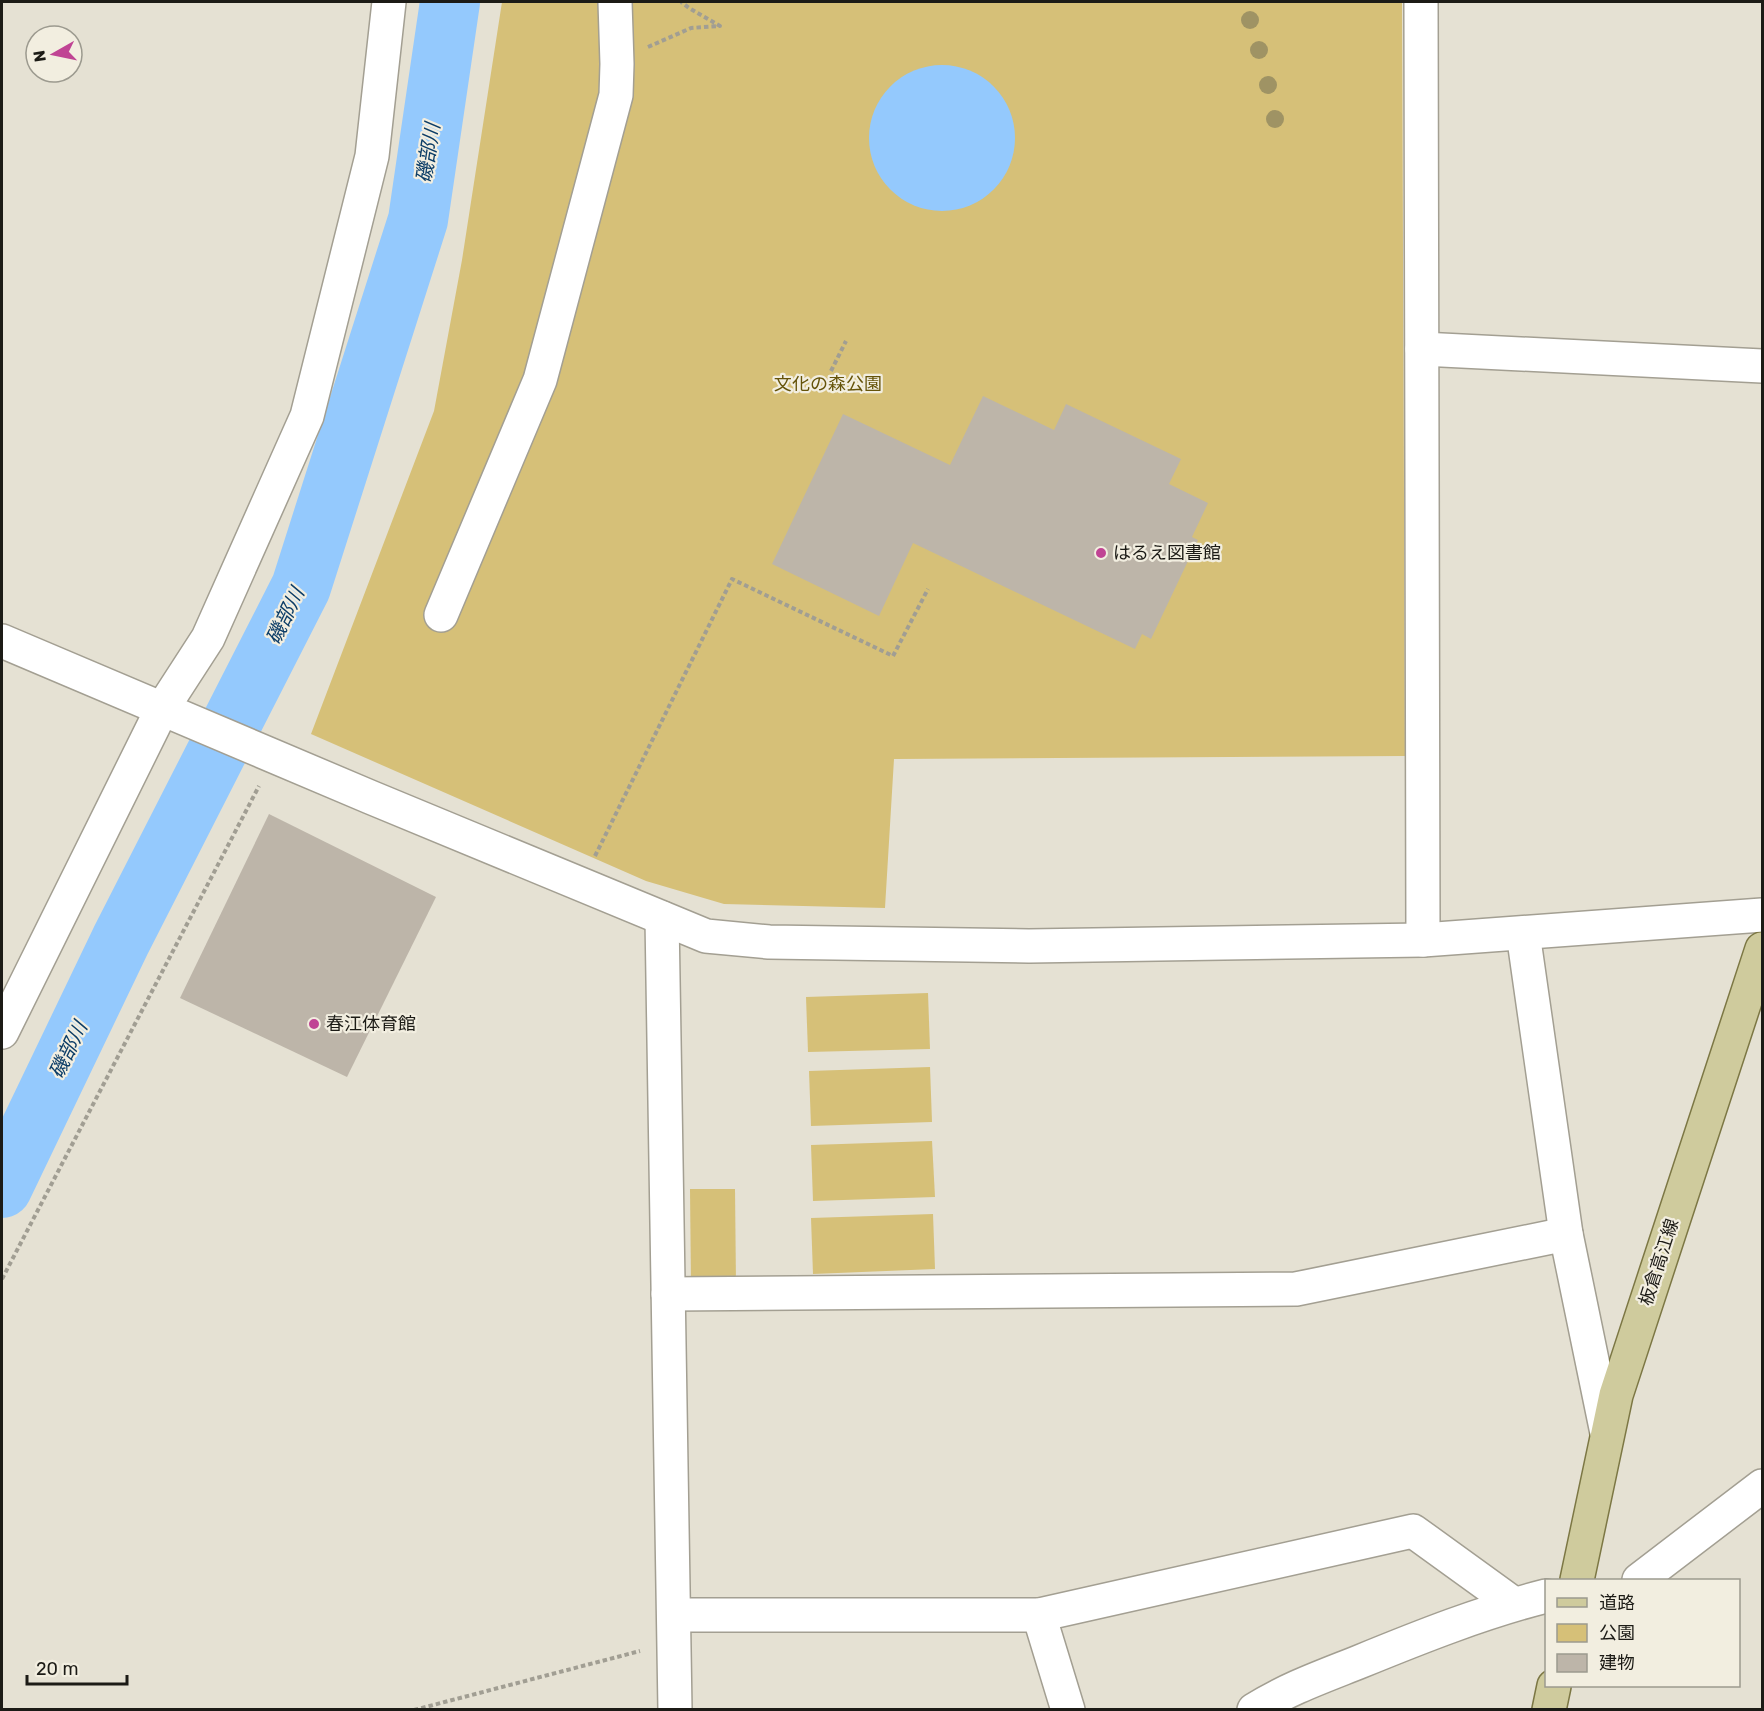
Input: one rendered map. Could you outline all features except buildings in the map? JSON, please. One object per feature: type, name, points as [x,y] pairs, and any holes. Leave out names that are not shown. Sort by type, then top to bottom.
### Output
[{"type":"main road","name":"板倉高江線","points":[[1577,1579],[1616,1395],[1762,949]]},
{"type":"main road","points":[[1549,1710],[1554,1687]]},
{"type":"street","points":[[2,1032],[162,708],[208,638],[307,416],[372,156],[389,2]]},
{"type":"street","points":[[441,615],[540,380],[616,94],[615,2]]},
{"type":"street","points":[[1421,2],[1423,940]]},
{"type":"street","points":[[1422,349],[1762,366],[1762,344]]},
{"type":"street","points":[[2,640],[370,797],[706,936],[768,942],[1029,946],[1423,940],[1762,915]]},
{"type":"street","points":[[662,918],[675,1710]]},
{"type":"street","points":[[1523,933],[1566,1234],[1607,1433]]},
{"type":"street","points":[[668,1294],[1296,1289],[1566,1234]]},
{"type":"street","points":[[1642,1579],[1762,1486]]},
{"type":"street","points":[[674,1628],[1039,1615],[1413,1531],[1515,1604]]},
{"type":"street","points":[[1254,1710],[1278,1695],[1386,1651],[1515,1604],[1545,1596]]},
{"type":"street","points":[[1039,1615],[1068,1710]]},
{"type":"path","points":[[617,70],[642,51],[691,28],[720,26],[681,2]]},
{"type":"path","points":[[831,371],[846,341]]},
{"type":"path","points":[[581,884],[732,579],[893,656],[928,589]]},
{"type":"path","points":[[2,1279],[261,783]]},
{"type":"path","points":[[414,1710],[674,1628]]},
{"type":"green space","name":"文化の森公園","points":[[502,2],[1402,2],[1405,756],[894,759],[885,908],[724,904],[646,881],[311,734],[434,411],[462,260]]},
{"type":"green space","points":[[928,993],[930,1049],[808,1052],[806,997]]},
{"type":"green space","points":[[930,1067],[932,1122],[811,1126],[809,1071]]},
{"type":"green space","points":[[932,1141],[935,1197],[813,1201],[811,1145]]},
{"type":"green space","points":[[690,1189],[735,1189],[736,1284],[691,1285]]},
{"type":"green space","points":[[933,1214],[935,1269],[813,1274],[811,1218]]},
{"type":"water","points":[[942,65],[970,71],[993,87],[1009,110],[1015,138],[1009,166],[993,189],[970,205],[942,211],[914,205],[891,189],[875,166],[869,138],[875,110],[891,87],[914,71]]},
{"type":"waterway","name":"磯部川","points":[[2,1188],[121,940],[301,587],[418,220],[450,2]]},
{"type":"place","name":"はるえ図書館","points":[[1101,553]]},
{"type":"place","name":"春江体育館","points":[[314,1024]]}]
